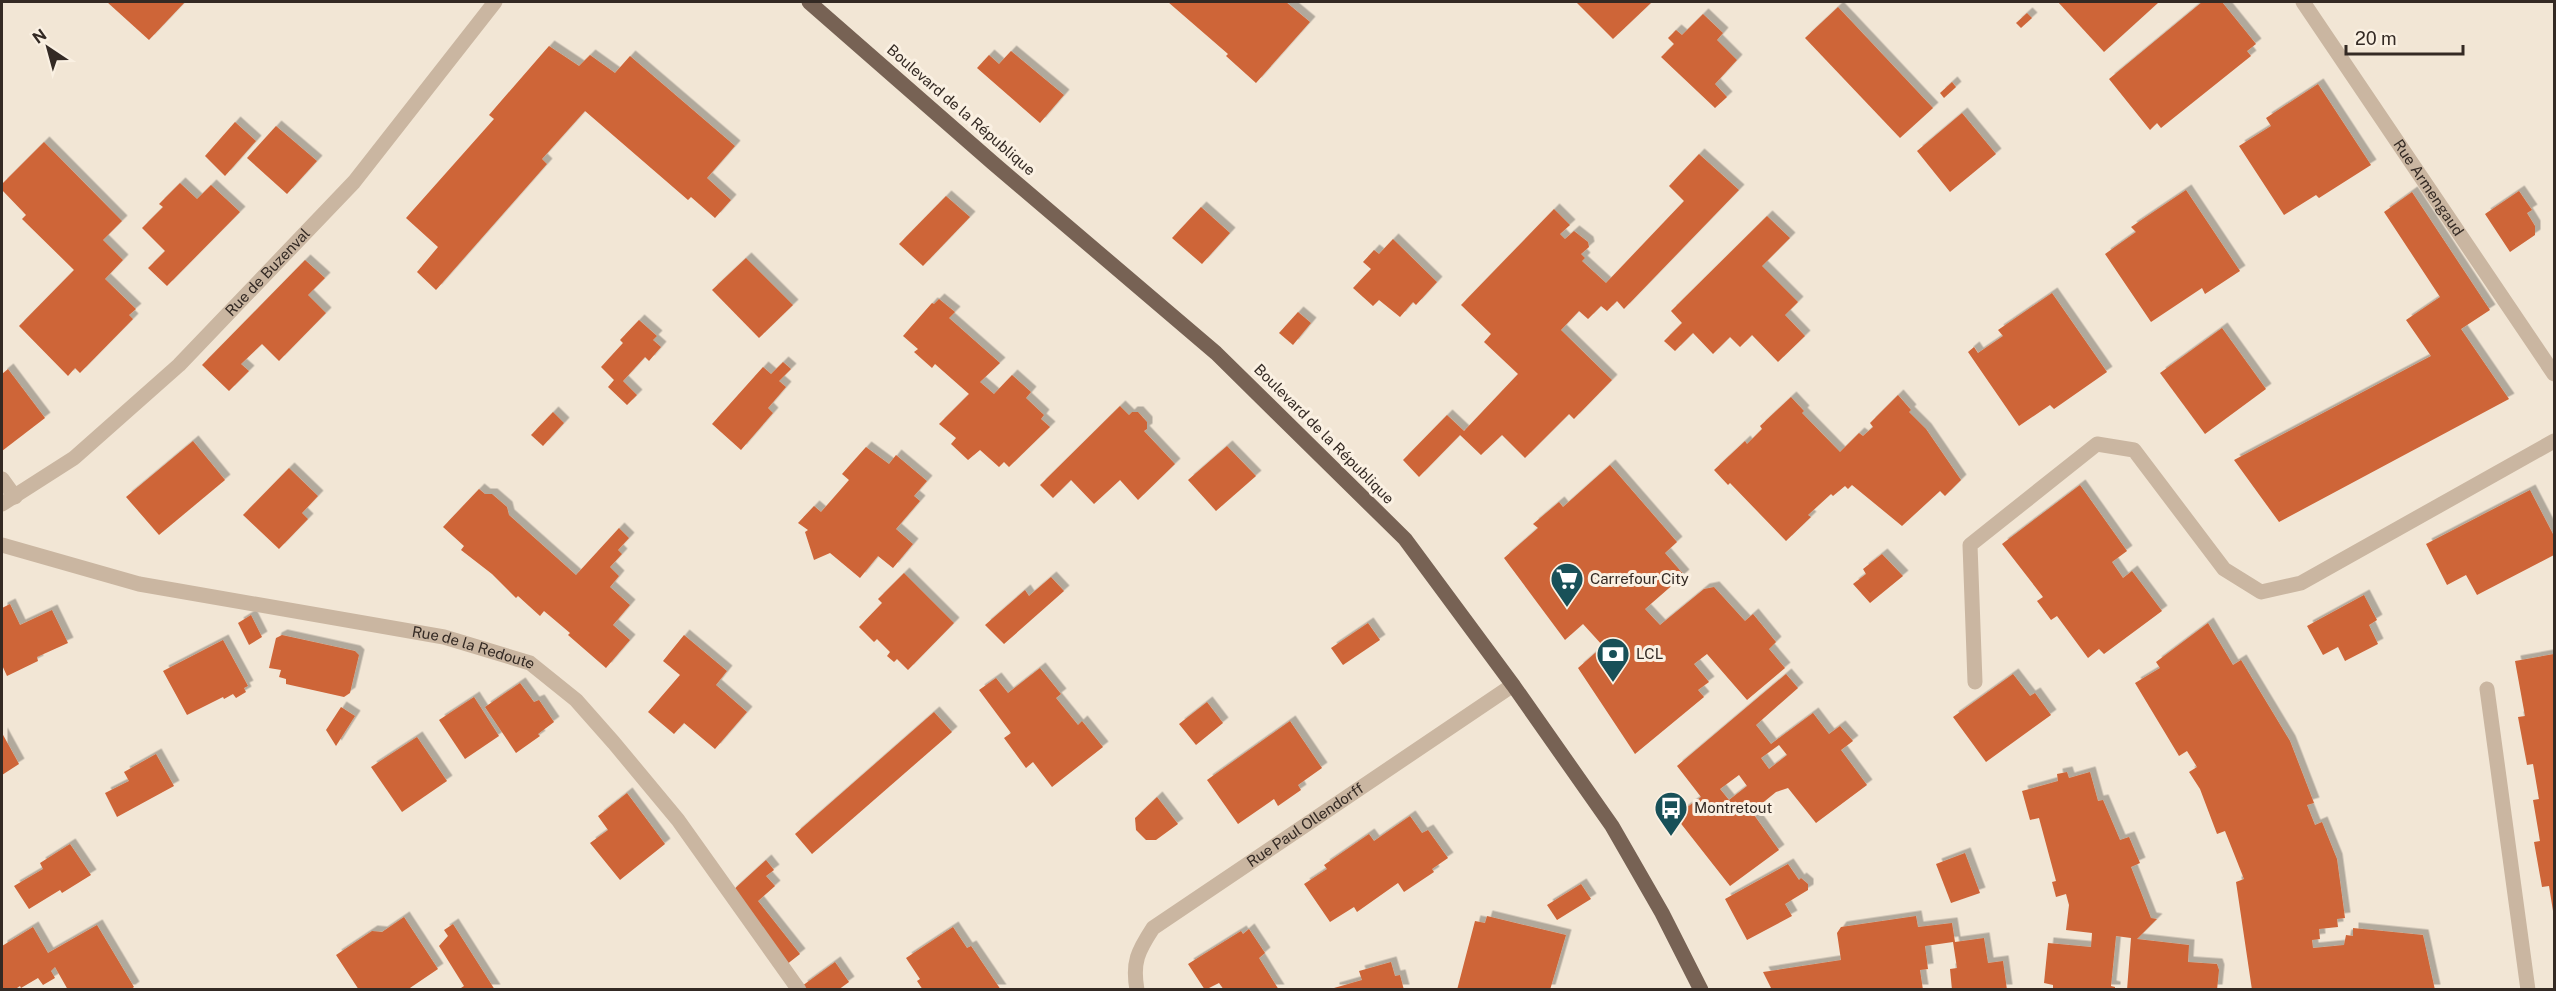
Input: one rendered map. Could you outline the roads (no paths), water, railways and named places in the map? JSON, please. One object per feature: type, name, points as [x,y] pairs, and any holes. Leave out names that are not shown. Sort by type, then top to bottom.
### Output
[{"type":"main road","name":"Boulevard de la République","points":[[809,2],[1216,353],[1405,539],[1513,685],[1629,852],[1701,990]]},
{"type":"street","name":"Rue de Buzenval","points":[[8,501],[74,458],[179,365],[354,182],[495,2]]},
{"type":"street","name":"Rue Armengaud","points":[[2303,2],[2554,374]]},
{"type":"street","points":[[1975,682],[1970,545],[2097,444],[2134,450],[2224,568],[2260,592],[2301,583],[2554,441]]},
{"type":"street","points":[[2,479],[8,501]]},
{"type":"street","name":"Rue de la Redoute","points":[[2,545],[139,584],[444,637],[530,663],[576,700],[678,820],[799,990]]},
{"type":"street","name":"Rue Paul Ollendorff","points":[[1137,990],[1134,971],[1140,949],[1154,928],[1513,685]]},
{"type":"street","points":[[2487,688],[2528,990]]},
{"type":"place","name":"Carrefour City","points":[[1567,608]]},
{"type":"place","name":"LCL","points":[[1613,683]]},
{"type":"place","name":"Montretout","points":[[1671,837]]}]
